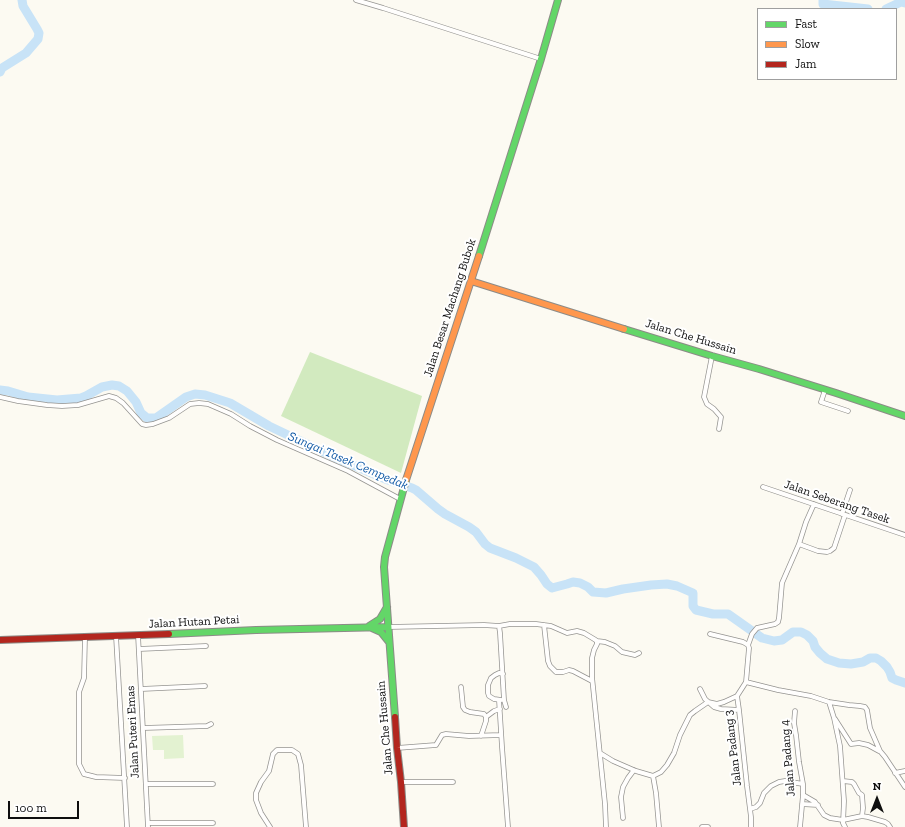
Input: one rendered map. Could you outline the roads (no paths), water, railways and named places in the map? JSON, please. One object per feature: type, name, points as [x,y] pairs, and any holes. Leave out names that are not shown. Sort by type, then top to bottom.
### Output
[{"type":"main road","name":"Jalan Besar Machang Bubok","points":[[388,627],[384,567],[385,557],[400,499],[449,351],[541,59],[558,0]]},
{"type":"main road","name":"Jalan Che Hussain","points":[[471,281],[712,356],[759,369],[905,416]]},
{"type":"main road","points":[[369,627],[380,619],[387,607]]},
{"type":"main road","points":[[369,627],[381,632],[390,642]]},
{"type":"main road","name":"Jalan Che Hussain","points":[[388,627],[404,827]]},
{"type":"main road","name":"Jalan Hutan Petai","points":[[0,640],[256,630],[388,627]]},
{"type":"street","points":[[356,0],[398,12],[541,59]]},
{"type":"street","points":[[712,356],[704,397],[707,404],[721,417],[718,429]]},
{"type":"street","points":[[825,390],[821,402],[848,411]]},
{"type":"street","points":[[0,397],[18,401],[62,406],[78,405],[108,396],[116,398],[123,403],[142,424],[146,425],[169,418],[190,404],[199,402],[208,404],[232,414],[250,426],[277,440],[348,471],[400,499]]},
{"type":"street","name":"Jalan Seberang Tasek","points":[[763,487],[905,535]]},
{"type":"street","points":[[814,504],[799,544],[818,551],[827,552],[834,548],[850,490]]},
{"type":"street","name":"Jalan Padang 3","points":[[751,827],[752,817],[737,696],[746,682],[748,645],[752,634],[757,628],[778,622],[782,583],[799,544]]},
{"type":"street","points":[[388,627],[499,626],[510,624],[544,625],[551,626],[567,633],[584,633],[597,641],[606,642],[615,646],[622,652],[635,655],[639,653]]},
{"type":"street","points":[[544,625],[548,661],[550,666],[556,672],[569,670],[592,681]]},
{"type":"street","points":[[499,626],[503,674],[502,700],[500,709],[501,735],[508,827]]},
{"type":"street","points":[[710,634],[743,642],[748,645]]},
{"type":"street","name":"Jalan Puteri Emas","points":[[138,635],[148,825]]},
{"type":"street","points":[[116,636],[127,827]]},
{"type":"street","points":[[85,637],[84,678],[79,692],[79,764],[84,774],[96,777],[125,778]]},
{"type":"street","points":[[597,641],[592,658],[592,681],[606,827]]},
{"type":"street","points":[[139,648],[206,646]]},
{"type":"street","points":[[502,700],[494,699],[489,696],[488,685],[491,678],[495,674],[503,674]]},
{"type":"street","points":[[746,682],[811,696],[829,702],[865,707],[867,710],[870,728],[880,751],[905,787]]},
{"type":"street","points":[[141,689],[205,686]]},
{"type":"street","points":[[461,687],[463,707],[465,710],[484,714],[486,717]]},
{"type":"street","points":[[700,688],[705,699],[714,707],[739,710]]},
{"type":"street","points":[[600,753],[613,761],[653,776],[661,772],[667,765],[674,753],[680,735],[690,715],[695,710],[708,702],[716,704],[737,696]]},
{"type":"street","points":[[502,700],[506,707]]},
{"type":"street","points":[[829,702],[840,746],[844,801],[843,823],[845,827]]},
{"type":"street","points":[[481,736],[486,717],[494,711],[500,709]]},
{"type":"street","name":"Jalan Padang 4","points":[[795,711],[794,723],[796,742],[803,784],[800,827]]},
{"type":"street","points":[[834,718],[851,744],[868,745],[880,751]]},
{"type":"street","points":[[143,728],[207,726],[211,724]]},
{"type":"street","points":[[397,748],[436,745],[442,735],[446,734],[469,736],[501,735]]},
{"type":"street","points":[[270,827],[261,814],[256,800],[256,793],[261,782],[269,771],[273,754],[277,750],[292,750],[298,754],[301,765],[306,827]]},
{"type":"street","points":[[623,818],[621,797],[623,786],[634,770]]},
{"type":"street","points":[[896,773],[905,771]]},
{"type":"street","points":[[653,776],[659,827]]},
{"type":"street","points":[[750,808],[756,807],[760,804],[764,793],[771,786],[779,782],[785,781],[803,784]]},
{"type":"street","points":[[843,781],[852,782],[862,796],[862,816]]},
{"type":"street","points":[[401,782],[453,782]]},
{"type":"street","points":[[146,784],[213,784]]},
{"type":"street","points":[[803,795],[816,802],[824,815],[830,818],[843,820],[862,816],[885,822],[890,827]]},
{"type":"street","points":[[802,804],[818,805]]},
{"type":"street","points":[[148,825],[213,823]]},
{"type":"street","points":[[702,827],[708,827]]},
{"type":"waterway","points":[[0,72],[2,68],[26,53],[38,39],[39,33],[23,6],[22,0]]},
{"type":"waterway","points":[[823,0],[823,4],[859,8]]},
{"type":"waterway","points":[[888,8],[901,2],[905,3]]},
{"type":"waterway","name":"Sungai Tasek Cempedak","points":[[0,390],[28,397],[57,400],[81,398],[102,387],[112,385],[119,386],[127,391],[136,402],[141,413],[147,418],[156,418],[186,397],[195,394],[205,395],[230,403],[269,426],[332,456],[388,480],[416,490],[445,514],[476,532],[490,548],[534,567],[552,588],[573,582],[580,583],[588,587],[593,592],[606,593],[651,585],[667,584],[677,586],[693,593],[693,606],[696,610],[713,614],[728,614],[762,638],[774,641],[782,640],[793,632],[801,632],[813,641],[815,647],[827,659],[839,663],[851,664],[863,662],[870,658],[876,658],[887,667],[892,678],[905,683]]}]
